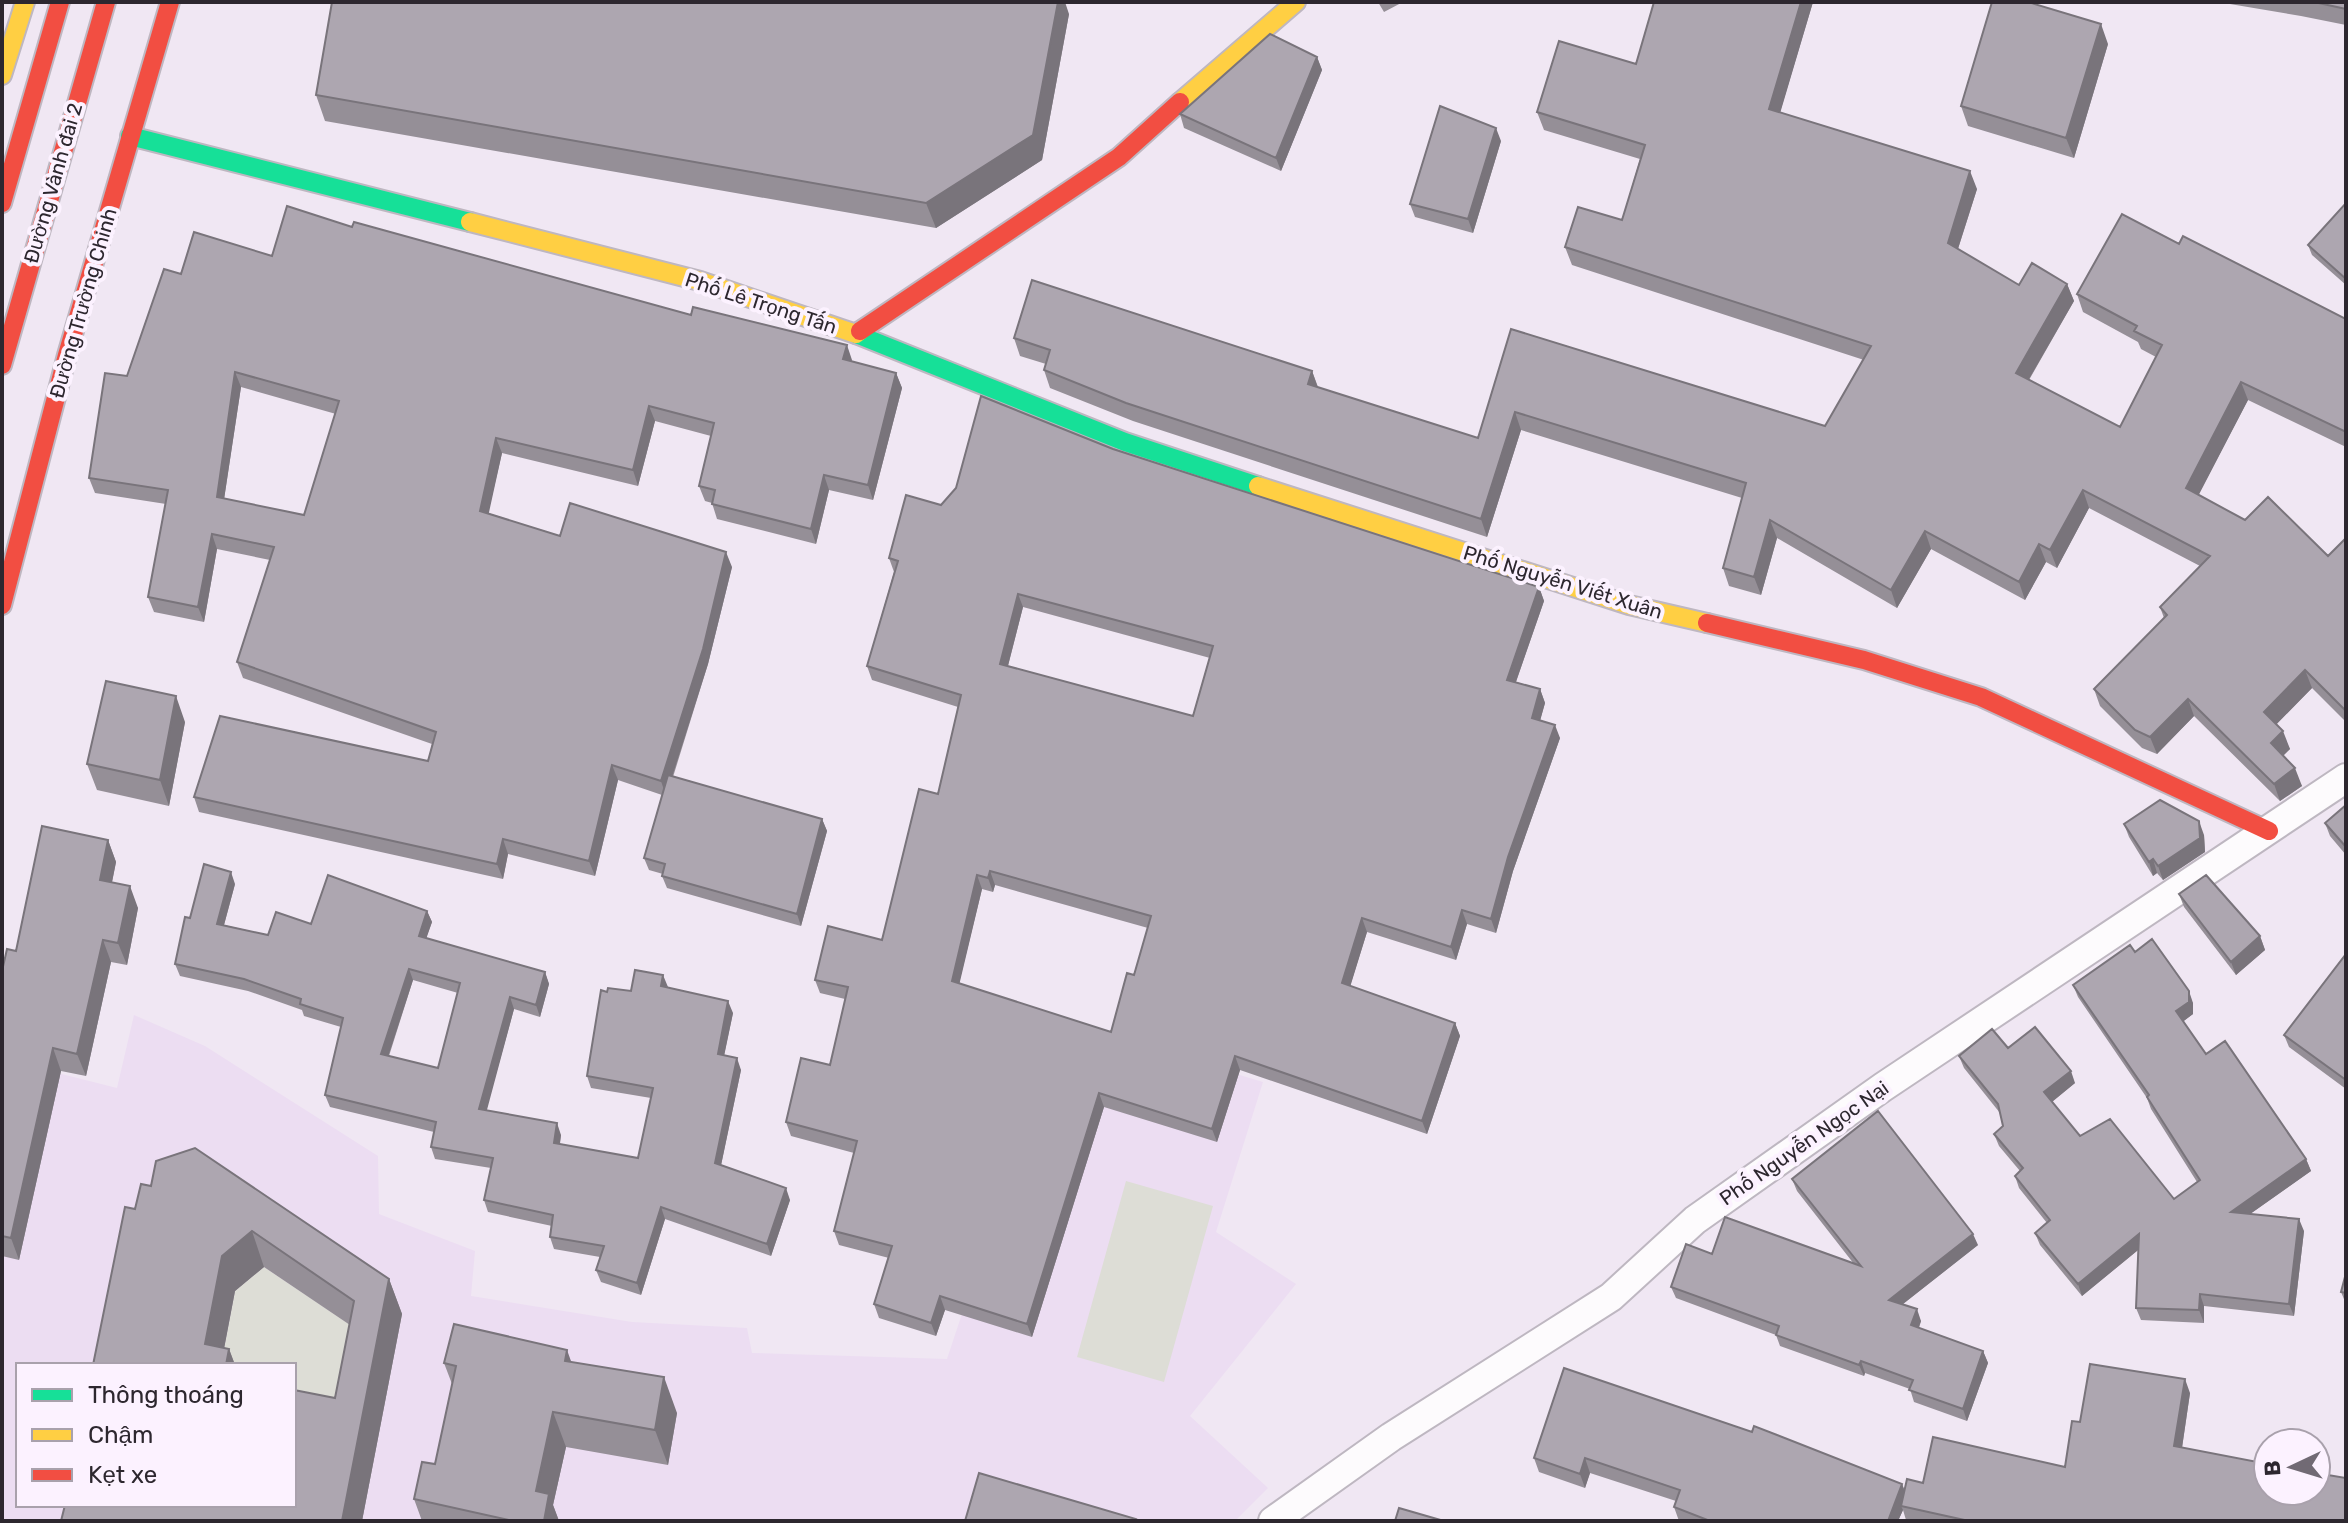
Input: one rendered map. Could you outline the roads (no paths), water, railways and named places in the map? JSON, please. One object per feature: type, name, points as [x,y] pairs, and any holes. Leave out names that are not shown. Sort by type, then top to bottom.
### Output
[{"type":"main road","points":[[2,75],[25,2]]},
{"type":"main road","points":[[2,203],[60,2]]},
{"type":"main road","name":"Đường Vành đai 2","points":[[2,365],[106,2]]},
{"type":"main road","name":"Đường Trường Chinh","points":[[2,605],[67,355],[170,2]]},
{"type":"main road","name":"Phố Lê Trọng Tấn","points":[[130,136],[700,281],[856,334],[1119,157],[1255,34],[1296,2]]},
{"type":"main road","name":"Phố Nguyễn Viết Xuân","points":[[856,334],[1125,442],[1390,529],[1629,605],[1864,660],[1981,697],[2269,831]]},
{"type":"street","name":"Phố Nguyễn Ngọc Nại","points":[[1273,1521],[1391,1437],[1611,1297],[1695,1220],[1883,1087],[2346,778]]}]
